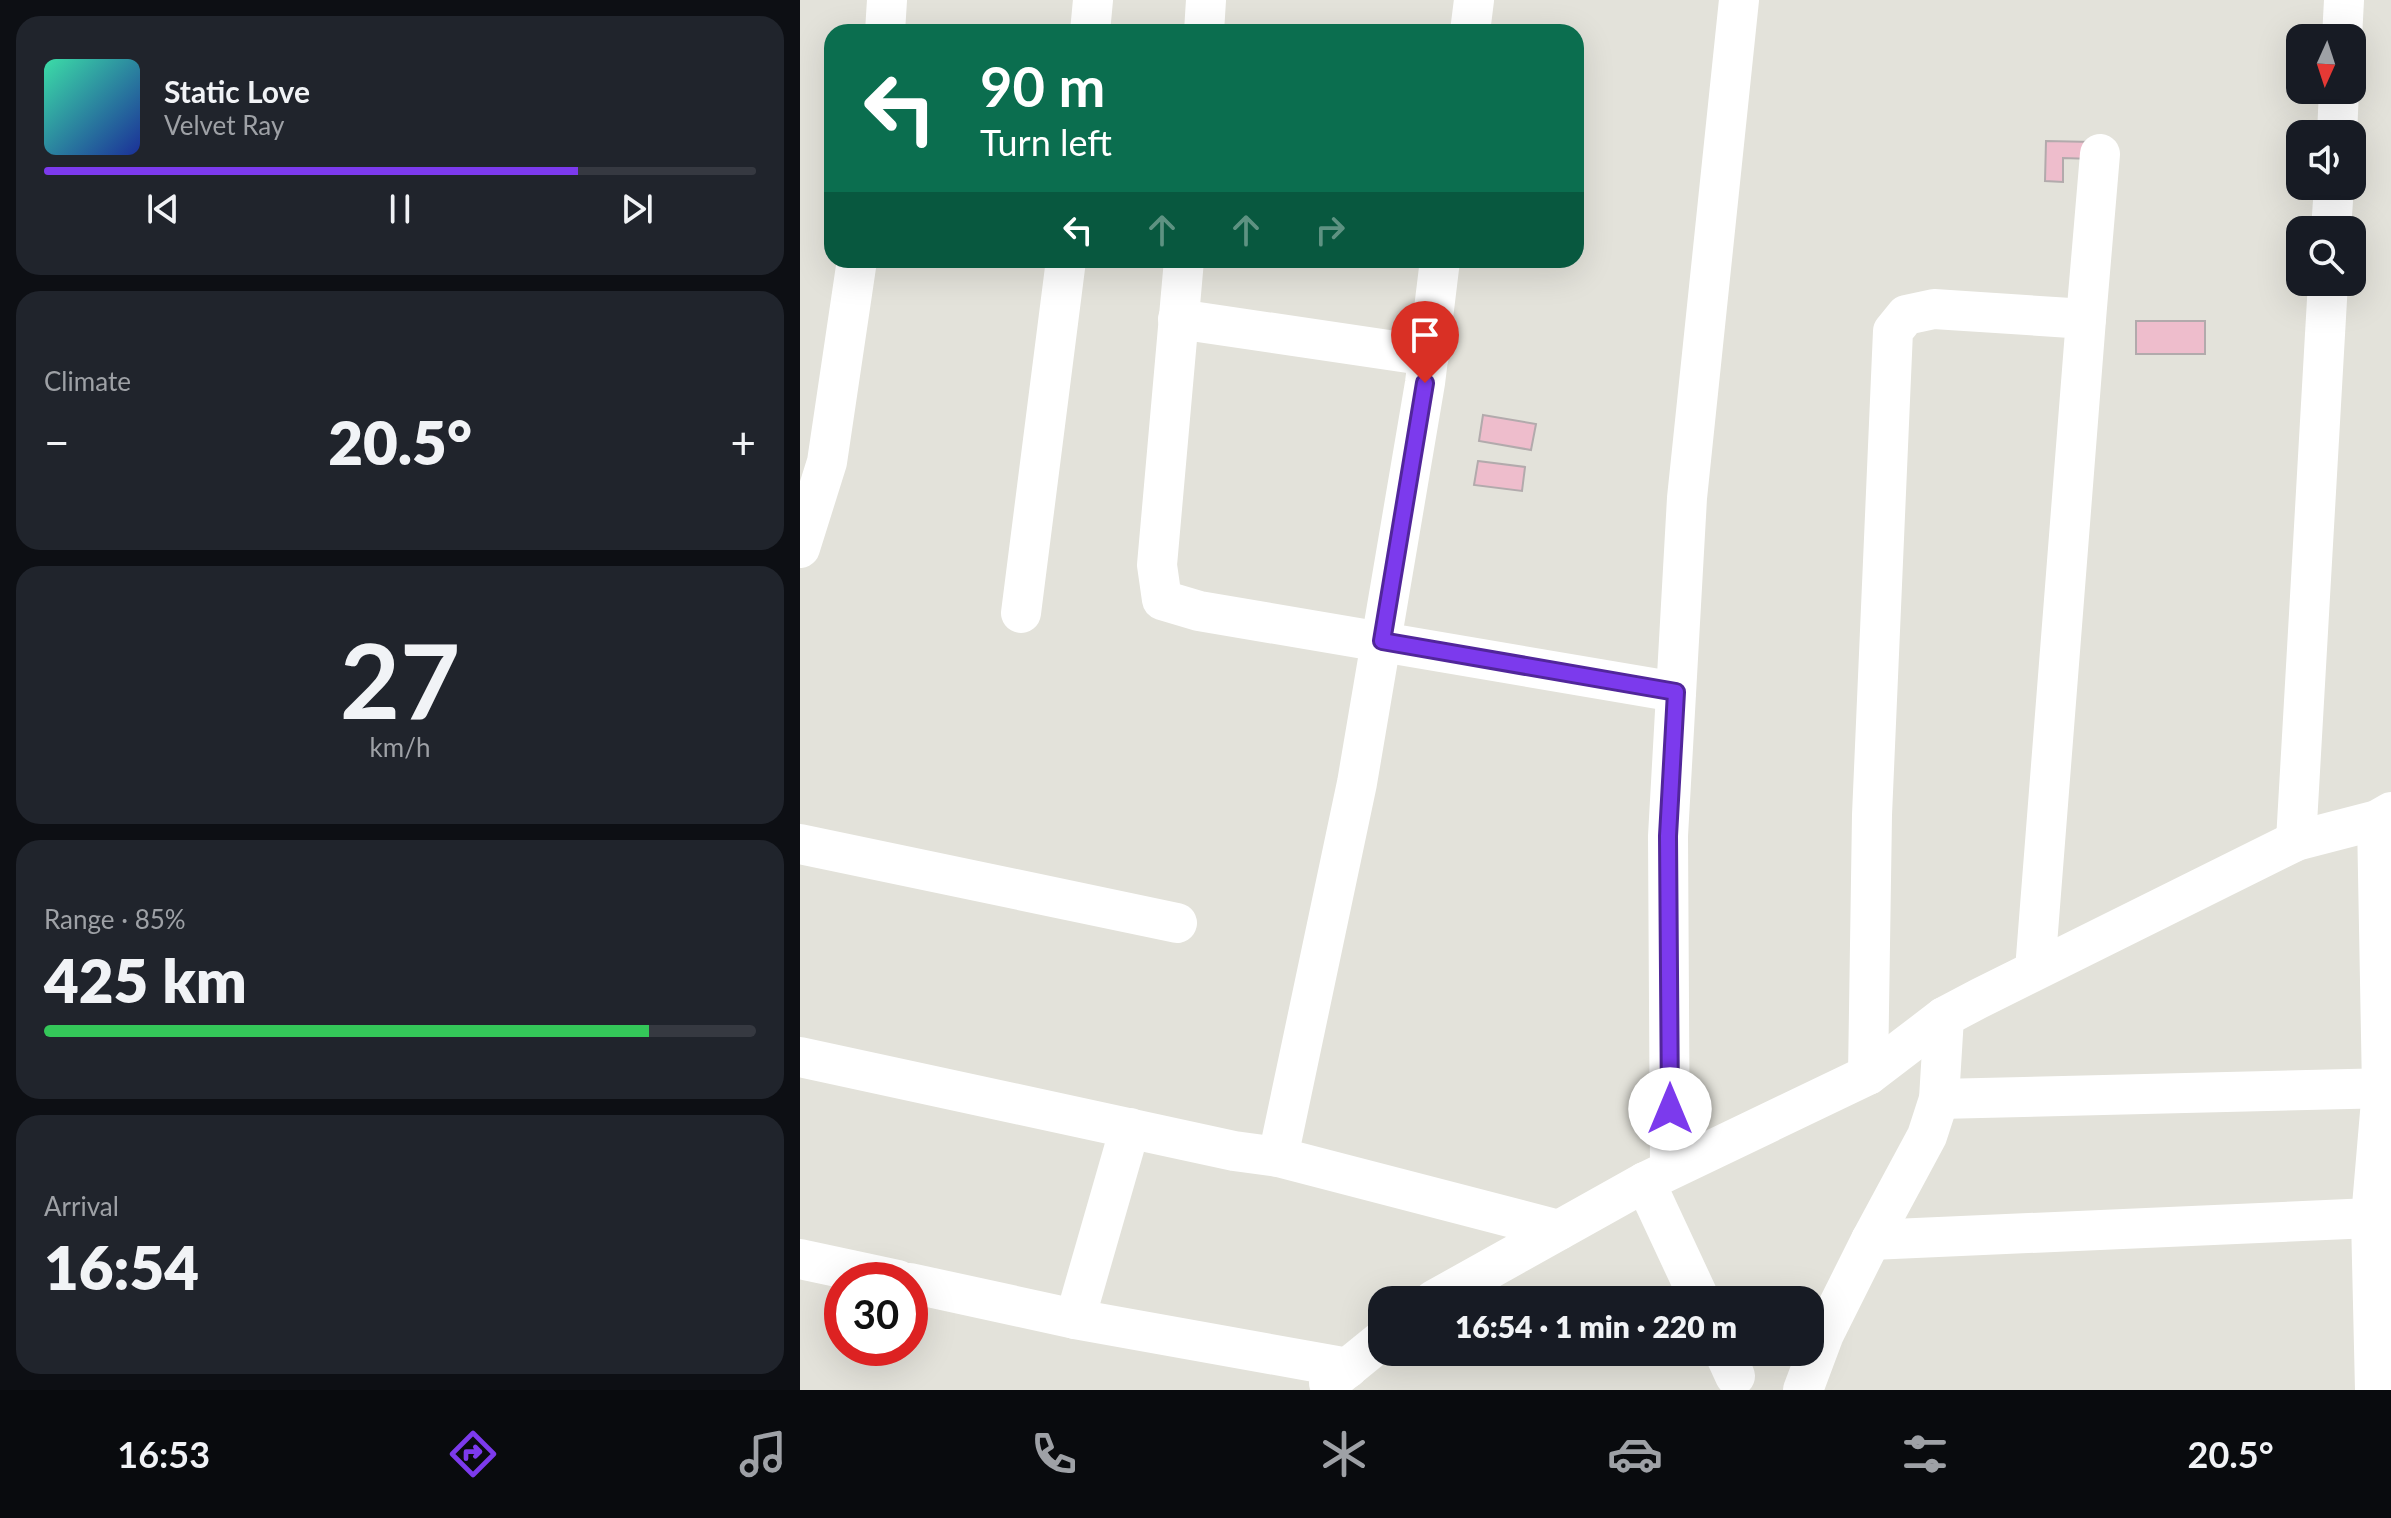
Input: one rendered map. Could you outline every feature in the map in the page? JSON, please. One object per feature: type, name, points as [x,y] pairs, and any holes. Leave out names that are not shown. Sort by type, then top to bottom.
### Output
[{"type":"street","points":[[886,24],[887,0]]},
{"type":"street","points":[[1091,24],[1093,0]]},
{"type":"street","points":[[1204,24],[1206,0]]},
{"type":"street","points":[[1471,24],[1474,0]]},
{"type":"street","points":[[1695,1286],[1658,1175],[1668,836],[1687,498],[1739,0]]},
{"type":"street","points":[[2343,24],[2344,0]]},
{"type":"street","points":[[2035,970],[2100,154]]},
{"type":"street","points":[[800,548],[827,462],[856,268]]},
{"type":"street","points":[[1021,613],[1065,268]]},
{"type":"street","points":[[1183,268],[1157,565],[1162,600],[1199,611],[1676,692]]},
{"type":"street","points":[[1278,1157],[1357,783],[1429,356],[1439,268]]},
{"type":"street","points":[[2296,841],[2327,296]]},
{"type":"street","points":[[1868,1075],[1872,815],[1893,331],[1906,315],[1934,309],[2086,319]]},
{"type":"street","points":[[1178,319],[1429,356]]},
{"type":"street","points":[[1459,1286],[1658,1175],[1868,1075],[1944,1017],[2035,970],[2296,841],[2384,816],[2386,1088],[2371,1218],[2375,1390]]},
{"type":"street","points":[[800,844],[1177,923]]},
{"type":"street","points":[[1803,1390],[1824,1334],[1927,1136],[1939,1099],[1944,1017]]},
{"type":"street","points":[[800,1057],[1234,1151],[1278,1157],[1559,1230]]},
{"type":"street","points":[[1939,1099],[2386,1088]]},
{"type":"street","points":[[1075,1319],[1130,1128]]},
{"type":"street","points":[[1871,1240],[2371,1218]]},
{"type":"street","points":[[800,1259],[824,1264]]},
{"type":"street","points":[[928,1287],[1334,1379],[1368,1351]]},
{"type":"building","points":[[2046,141],[2093,142],[2093,159],[2063,158],[2063,182],[2045,181]]},
{"type":"building","points":[[2136,321],[2205,321],[2205,354],[2136,354]]},
{"type":"building","points":[[1483,415],[1536,424],[1531,450],[1479,441]]},
{"type":"building","points":[[1478,461],[1525,467],[1522,491],[1474,485]]},
{"type":"route","points":[[1425,383],[1382,641],[1676,692],[1668,836],[1670,1109]]}]
